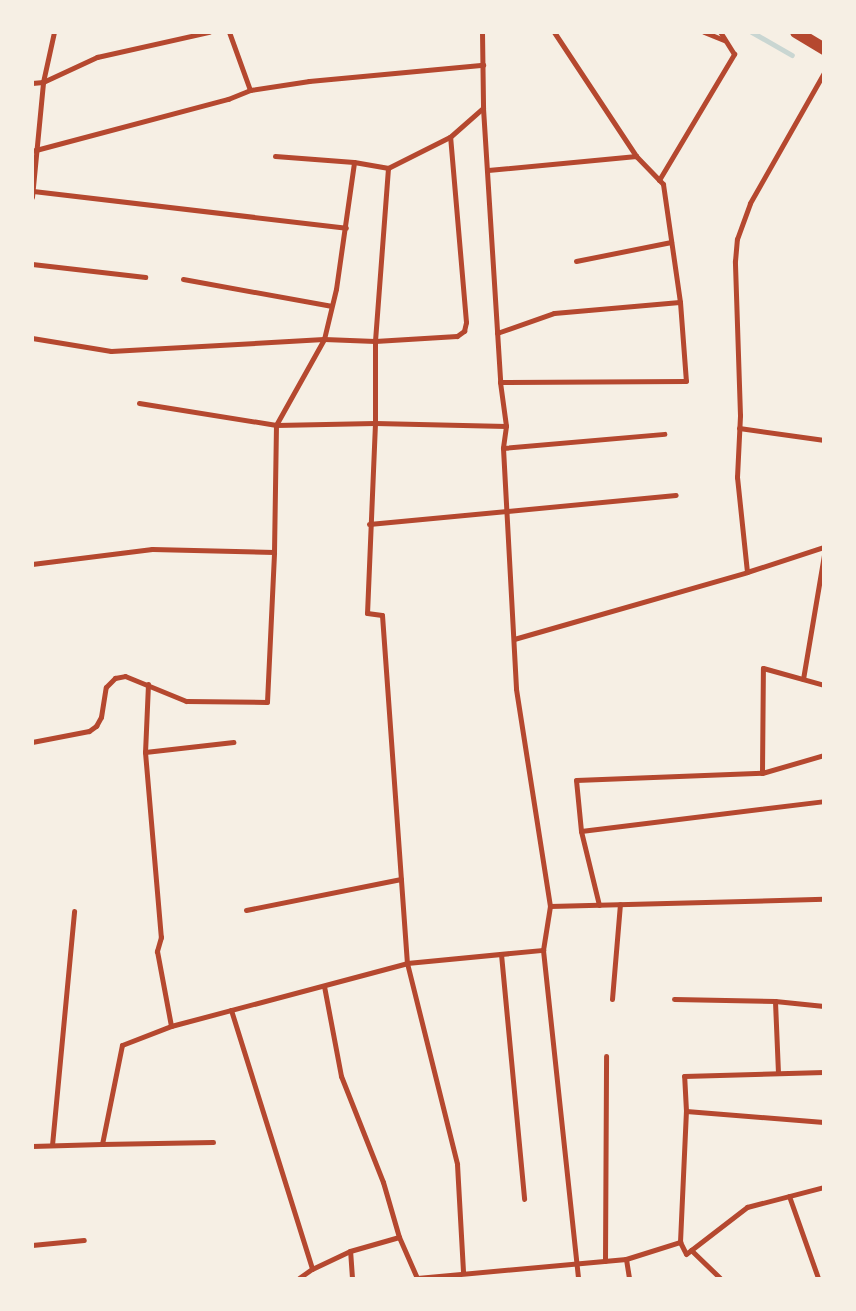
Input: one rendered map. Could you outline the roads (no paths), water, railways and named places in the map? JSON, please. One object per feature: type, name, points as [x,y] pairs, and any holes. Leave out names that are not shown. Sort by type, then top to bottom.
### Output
[{"type":"highway","points":[[796,32],[824,49]]},
{"type":"street","points":[[32,197],[43,82],[54,32]]},
{"type":"street","points":[[32,82],[43,82],[97,57],[209,32]]},
{"type":"street","points":[[229,32],[250,90]]},
{"type":"street","points":[[482,32],[484,108],[497,333],[500,382],[506,426],[503,448],[516,689],[550,906],[543,950],[578,1278]]},
{"type":"street","points":[[500,382],[686,381],[680,302],[663,184],[636,156],[554,32]]},
{"type":"street","points":[[704,32],[726,40]]},
{"type":"street","points":[[659,180],[734,54],[720,32]]},
{"type":"street","points":[[35,151],[228,99],[250,90],[309,81],[483,65]]},
{"type":"street","points":[[748,572],[738,477],[739,428],[734,261],[737,239],[750,203],[824,73]]},
{"type":"street","points":[[275,156],[354,162],[388,168],[450,137],[484,108]]},
{"type":"street","points":[[32,338],[111,352],[324,339],[375,341],[457,336],[464,331],[466,322],[450,137]]},
{"type":"street","points":[[488,170],[636,156]]},
{"type":"street","points":[[32,742],[89,731],[96,726],[101,717],[106,687],[115,678],[125,676],[186,701],[267,702],[274,552],[276,425],[324,339],[336,288],[354,162]]},
{"type":"street","points":[[388,168],[375,341],[375,423],[369,524],[367,612],[382,615],[407,963],[457,1164],[463,1273]]},
{"type":"street","points":[[33,191],[346,228]]},
{"type":"street","points":[[576,261],[671,242]]},
{"type":"street","points":[[32,264],[146,277]]},
{"type":"street","points":[[183,279],[331,306]]},
{"type":"street","points":[[497,333],[554,313],[680,302]]},
{"type":"street","points":[[139,403],[276,425],[375,423],[506,426]]},
{"type":"street","points":[[739,428],[824,440]]},
{"type":"street","points":[[503,448],[664,434]]},
{"type":"street","points":[[369,524],[507,513],[676,495]]},
{"type":"street","points":[[514,639],[748,572],[824,547]]},
{"type":"street","points":[[32,564],[152,549],[274,552]]},
{"type":"street","points":[[803,679],[824,555]]},
{"type":"street","points":[[762,773],[764,668],[824,685]]},
{"type":"street","points":[[148,684],[145,752],[161,937],[157,951],[171,1026]]},
{"type":"street","points":[[145,752],[233,742]]},
{"type":"street","points":[[599,905],[581,832],[576,780],[762,773],[824,755]]},
{"type":"street","points":[[581,832],[824,801]]},
{"type":"street","points":[[246,910],[401,879]]},
{"type":"street","points":[[550,906],[824,899]]},
{"type":"street","points":[[612,999],[620,904]]},
{"type":"street","points":[[52,1146],[74,911]]},
{"type":"street","points":[[102,1144],[122,1045],[171,1026],[407,963],[543,950]]},
{"type":"street","points":[[501,954],[524,1200]]},
{"type":"street","points":[[324,986],[341,1076],[383,1182],[399,1237],[417,1278],[626,1259],[680,1242]]},
{"type":"street","points":[[674,999],[775,1001],[824,1006]]},
{"type":"street","points":[[775,1001],[778,1073]]},
{"type":"street","points":[[231,1010],[312,1269]]},
{"type":"street","points":[[605,1261],[606,1056]]},
{"type":"street","points":[[824,1072],[684,1076],[686,1111],[680,1242],[686,1254],[747,1207],[824,1187]]},
{"type":"street","points":[[686,1111],[824,1122]]},
{"type":"street","points":[[32,1146],[213,1142]]},
{"type":"street","points":[[789,1196],[818,1278]]},
{"type":"street","points":[[299,1278],[312,1269],[350,1251],[399,1237]]},
{"type":"street","points":[[32,1245],[84,1240]]},
{"type":"street","points":[[691,1250],[720,1278]]},
{"type":"street","points":[[350,1251],[352,1278]]},
{"type":"street","points":[[626,1259],[629,1278]]},
{"type":"waterway","points":[[752,32],[792,55]]}]
